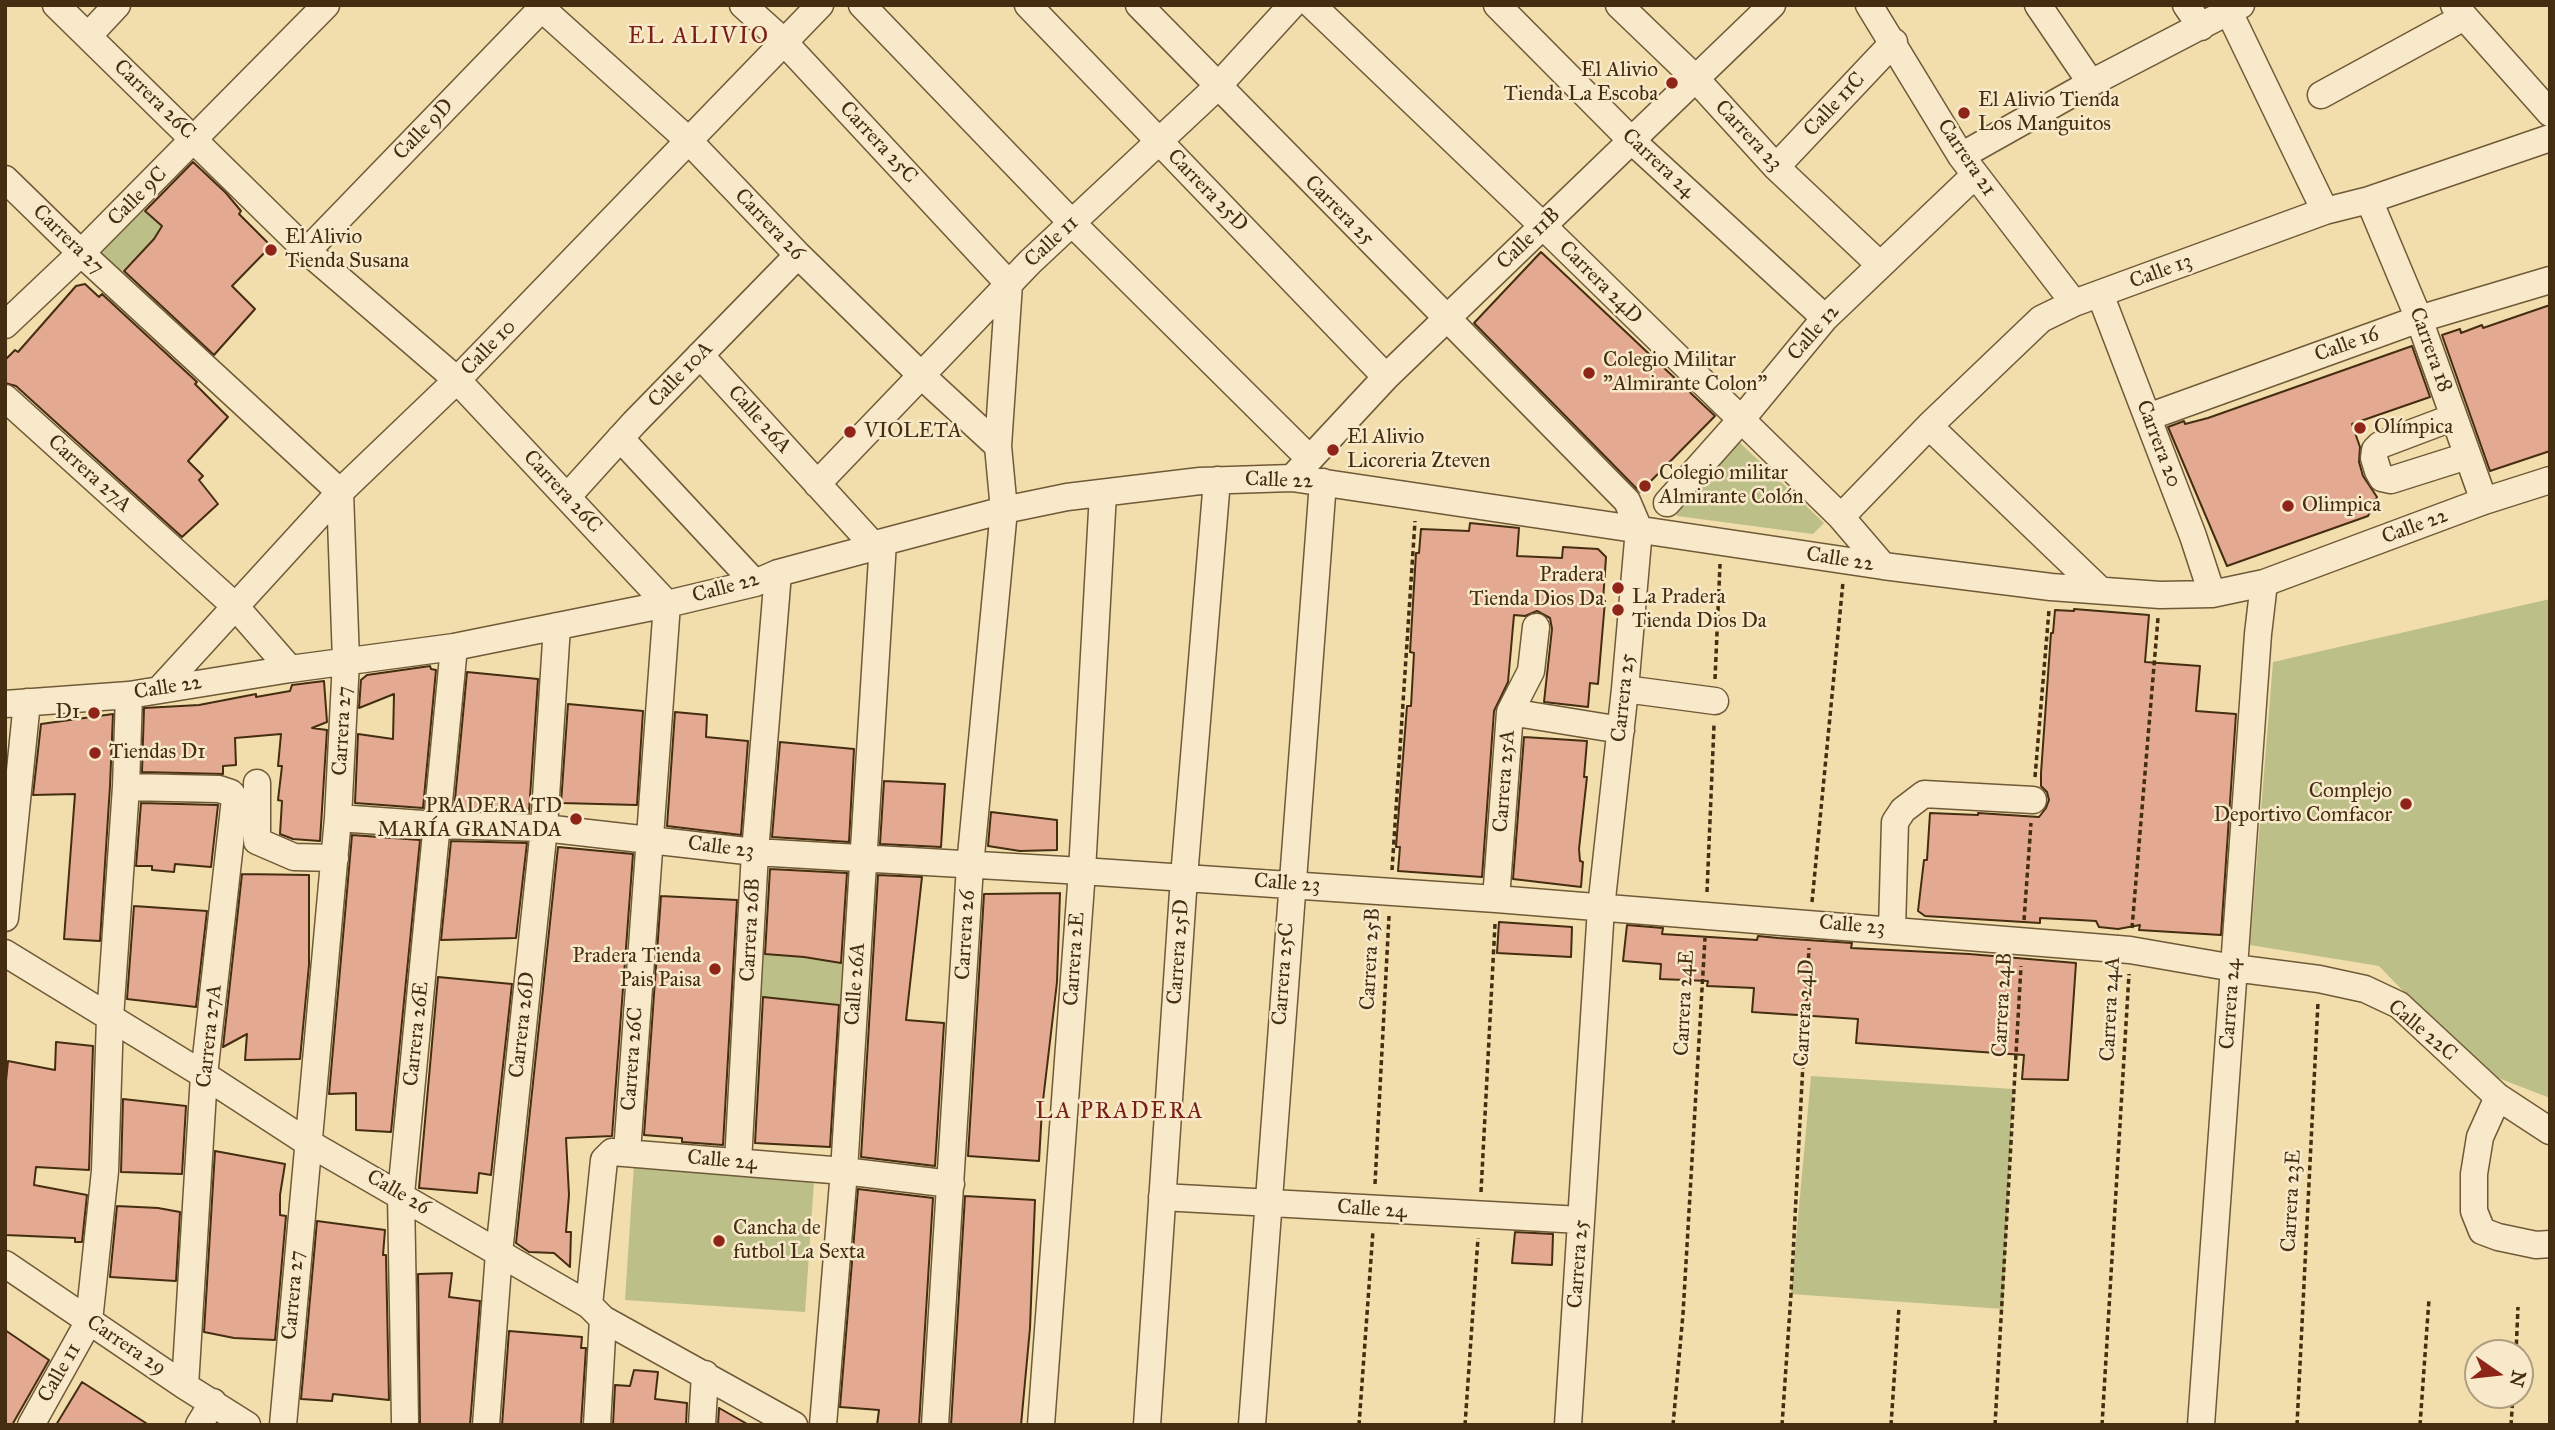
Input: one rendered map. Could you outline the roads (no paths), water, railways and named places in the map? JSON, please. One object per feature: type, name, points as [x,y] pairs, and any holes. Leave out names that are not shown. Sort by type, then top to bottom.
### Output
[{"type":"street","name":"Carrera 26C","points":[[56,5],[307,251],[457,380],[667,604],[649,838],[596,1312],[597,1425]]},
{"type":"street","points":[[88,36],[117,5]]},
{"type":"street","name":"Calle 9C","points":[[5,325],[82,253],[326,5]]},
{"type":"street","name":"Carrera 25C","points":[[743,5],[783,41],[1009,284]]},
{"type":"street","name":"Calle 10","points":[[159,690],[340,492],[457,380],[820,5]]},
{"type":"street","points":[[862,5],[1072,223],[1309,458]]},
{"type":"street","name":"Carrera 25D","points":[[1028,5],[1386,377]]},
{"type":"street","name":"Carrera 25","points":[[1139,5],[1627,501],[1639,529],[1621,730],[1601,908],[1568,1425]]},
{"type":"street","name":"Calle 11","points":[[817,484],[1009,284],[1217,87],[1293,5]]},
{"type":"street","name":"Carrera 24D","points":[[1312,5],[1542,225],[1840,517],[1883,566]]},
{"type":"street","name":"Carrera 24","points":[[1497,5],[1631,140],[1825,318]]},
{"type":"street","name":"Carrera 23","points":[[1619,5],[1695,78],[1776,167],[1879,264]]},
{"type":"street","name":"Calle 11B","points":[[1292,478],[1386,377],[1772,5]]},
{"type":"street","name":"Carrera 21","points":[[1869,5],[1968,165],[2074,303]]},
{"type":"street","points":[[2038,5],[2091,83]]},
{"type":"street","name":"Carrera 26","points":[[540,7],[688,140],[798,255],[922,376],[999,446]]},
{"type":"street","name":"Calle 9D","points":[[307,251],[540,7]]},
{"type":"street","points":[[2235,9],[2325,211]]},
{"type":"street","name":"Calle 12","points":[[1667,503],[1740,421],[1825,318],[1879,264],[1968,165],[2194,16],[2235,9]]},
{"type":"street","points":[[2321,95],[2459,11],[2550,113]]},
{"type":"street","name":"Calle 11C","points":[[1776,167],[1894,42]]},
{"type":"street","name":"Calle 13","points":[[1840,517],[1929,426],[2041,319],[2074,303],[2325,211],[2369,200],[2550,138]]},
{"type":"street","name":"Carrera 27","points":[[5,179],[340,492],[346,661],[338,818],[283,1425]]},
{"type":"street","name":"Carrera 18","points":[[2369,200],[2419,319],[2484,501]]},
{"type":"street","name":"Calle 10A","points":[[567,497],[620,438],[798,255]]},
{"type":"street","name":"Calle 16","points":[[2147,417],[2419,319],[2550,280]]},
{"type":"street","name":"Carrera 26","points":[[935,1425],[970,866],[1004,510],[999,446],[1009,284]]},
{"type":"street","name":"Carrera 20","points":[[2100,294],[2193,536],[2212,594]]},
{"type":"street","name":"Calle 26A","points":[[700,355],[817,484],[879,545],[864,859],[835,1179],[823,1425]]},
{"type":"street","name":"Carrera 27A","points":[[5,398],[235,606],[290,669]]},
{"type":"street","points":[[2454,417],[2380,445],[2375,450],[2374,458],[2378,471],[2382,478],[2391,480],[2467,456]]},
{"type":"street","points":[[1929,426],[2100,590]]},
{"type":"street","points":[[620,438],[766,578]]},
{"type":"street","name":"Calle 22","points":[[16,703],[128,695],[290,669],[454,647],[667,604],[1004,510],[1067,497],[1217,480],[1292,478],[1845,561],[2050,587],[2160,595],[2212,594],[2264,583],[2484,501],[2550,480]]},
{"type":"street","name":"Carrera 25D","points":[[1147,1425],[1184,877],[1217,480]]},
{"type":"street","name":"Carrera 25C","points":[[1252,1425],[1323,482]]},
{"type":"street","name":"Carrera 2E","points":[[1041,1425],[1082,871],[1103,493]]},
{"type":"street","name":"Carrera 26B","points":[[738,1162],[755,852],[766,578]]},
{"type":"street","name":"Carrera 24","points":[[2201,1425],[2258,634],[2264,583]]},
{"type":"street","name":"Carrera 26D","points":[[486,1425],[499,1252],[544,828],[557,626]]},
{"type":"street","name":"Carrera 25A","points":[[1496,899],[1510,712],[1531,671],[1536,627]]},
{"type":"street","name":"Carrera 26E","points":[[405,1421],[401,1194],[454,647]]},
{"type":"street","points":[[1625,689],[1714,701]]},
{"type":"street","points":[[89,1321],[105,1171],[110,1018],[126,787],[128,695]]},
{"type":"street","points":[[5,918],[16,703]]},
{"type":"street","points":[[1510,712],[1621,730]]},
{"type":"street","points":[[257,783],[257,841],[294,857],[335,858]]},
{"type":"street","name":"Carrera 27A","points":[[126,787],[219,789],[230,793],[235,799],[204,1075],[186,1386]]},
{"type":"street","points":[[1892,930],[1895,822],[1903,810],[1924,794],[2033,800]]},
{"type":"street","name":"Calle 23","points":[[338,818],[437,825],[544,828],[755,852],[1291,884],[1810,922],[2130,950],[2234,968]]},
{"type":"street","name":"Calle 26","points":[[5,953],[204,1075],[307,1142],[401,1194],[596,1312],[794,1425]]},
{"type":"street","name":"Calle 22C","points":[[2234,968],[2319,979],[2365,989],[2399,1005],[2498,1097],[2550,1131]]},
{"type":"street","points":[[2498,1097],[2480,1137],[2474,1174],[2474,1211],[2482,1231],[2536,1245],[2550,1244]]},
{"type":"street","name":"Calle 24","points":[[615,1156],[738,1162],[835,1179],[951,1184]]},
{"type":"street","points":[[809,1425],[835,1179]]},
{"type":"street","name":"Calle 24","points":[[1162,1197],[1581,1220]]},
{"type":"street","name":"Carrera 29","points":[[5,1264],[247,1425]]},
{"type":"street","name":"Calle 11","points":[[31,1425],[89,1321]]},
{"type":"street","points":[[702,1425],[705,1374]]},
{"type":"street","points":[[199,1425],[213,1402]]},
{"type":"place","name":"El Alivio Tienda La Escoba","points":[[1672,83]]},
{"type":"place","name":"El Alivio Tienda Los Manguitos","points":[[1964,113]]},
{"type":"place","name":"El Alivio Tienda Susana","points":[[271,250]]},
{"type":"place","name":"Colegio Militar \"Almirante Colon\"","points":[[1589,373]]},
{"type":"place","name":"Olímpica","points":[[2360,428]]},
{"type":"place","name":"VIOLETA","points":[[850,432]]},
{"type":"place","name":"El Alivio Licoreria Zteven","points":[[1333,450]]},
{"type":"place","name":"Colegio militar Almirante Colón","points":[[1645,486]]},
{"type":"place","name":"Olimpica","points":[[2288,506]]},
{"type":"place","name":"Pradera Tienda Dios Da","points":[[1618,588]]},
{"type":"place","name":"La Pradera Tienda Dios Da","points":[[1618,610]]},
{"type":"place","name":"D1","points":[[94,713]]},
{"type":"place","name":"Tiendas D1","points":[[95,753]]},
{"type":"place","name":"Complejo Deportivo Comfacor","points":[[2406,804]]},
{"type":"place","name":"PRADERA TD MARÍA GRANADA","points":[[576,819]]},
{"type":"place","name":"Pradera Tienda Pais Paisa","points":[[715,969]]},
{"type":"place","name":"Cancha de futbol La Sexta","points":[[719,1241]]},
{"type":"district","name":"EL ALIVIO","points":[[699,37]]},
{"type":"district","name":"LA PRADERA","points":[[1120,1112]]}]
